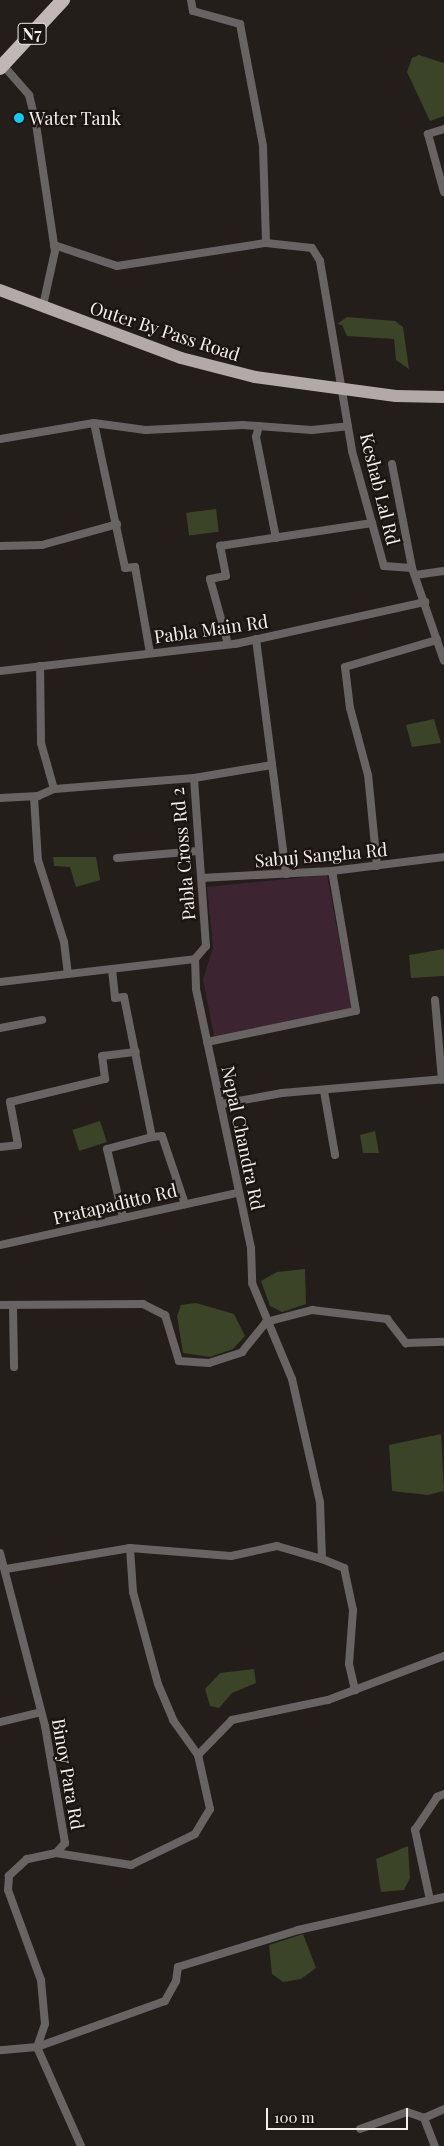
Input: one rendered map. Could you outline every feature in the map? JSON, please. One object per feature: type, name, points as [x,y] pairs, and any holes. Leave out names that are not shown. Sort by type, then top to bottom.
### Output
[{"type":"highway","name":"N7","points":[[2,66],[63,0]]},
{"type":"main road","name":"Outer By Pass Road","points":[[0,284],[183,353],[256,371],[344,386],[444,389]]},
{"type":"main road","name":"Outer By Pass Road","points":[[0,290],[181,358],[255,377],[444,397]]},
{"type":"street","points":[[54,245],[117,266],[266,243],[263,146],[240,24],[193,11],[191,0]]},
{"type":"street","points":[[2,66],[29,95],[54,245],[44,301]]},
{"type":"street","points":[[444,129],[428,134],[444,192]]},
{"type":"street","name":"Keshab Lal Rd","points":[[266,243],[272,247],[312,248],[316,254],[344,386],[348,426],[384,566],[414,572]]},
{"type":"street","points":[[0,439],[94,423],[146,430],[259,426],[312,430],[348,426]]},
{"type":"street","points":[[94,423],[125,568],[135,567],[150,653]]},
{"type":"street","points":[[259,426],[256,437],[276,538]]},
{"type":"street","points":[[392,464],[414,572],[444,661]]},
{"type":"street","points":[[228,644],[210,579],[226,576],[220,546],[372,523]]},
{"type":"street","points":[[0,546],[42,545],[117,524]]},
{"type":"street","points":[[414,572],[444,571]]},
{"type":"street","name":"Pabla Main Rd","points":[[0,671],[228,644],[425,602]]},
{"type":"street","points":[[256,639],[286,874]]},
{"type":"street","points":[[377,866],[368,775],[350,708],[345,667],[437,640]]},
{"type":"street","points":[[40,666],[42,743],[54,789]]},
{"type":"street","points":[[194,778],[272,765]]},
{"type":"street","name":"Pabla Cross Rd 2","points":[[34,797],[54,789],[194,778],[206,946],[195,959]]},
{"type":"street","points":[[0,798],[34,797],[38,860],[64,942],[68,974]]},
{"type":"street","points":[[117,858],[198,850]]},
{"type":"street","name":"Sabuj Sangha Rd","points":[[200,878],[332,871],[444,857]]},
{"type":"street","points":[[207,1042],[356,1011],[332,871]]},
{"type":"street","points":[[0,982],[195,959]]},
{"type":"street","name":"Nepal Chandra Rd","points":[[195,959],[207,1042],[222,1104],[236,1193],[251,1248],[252,1283],[292,1379],[320,1502],[322,1559]]},
{"type":"street","points":[[112,969],[114,998],[124,997],[152,1137]]},
{"type":"street","points":[[222,1104],[443,1079],[435,1000]]},
{"type":"street","points":[[0,1028],[42,1020]]},
{"type":"street","points":[[0,1147],[18,1145],[10,1102],[104,1079],[102,1056],[136,1052]]},
{"type":"street","points":[[324,1091],[335,1155]]},
{"type":"street","points":[[124,1217],[107,1149],[152,1137],[162,1136],[185,1204]]},
{"type":"street","name":"Pratapaditto Rd","points":[[0,1246],[236,1193]]},
{"type":"street","points":[[0,1305],[13,1307],[143,1304],[165,1315],[179,1361],[209,1363],[242,1352],[269,1320],[312,1310],[342,1312],[387,1319],[406,1343],[444,1342]]},
{"type":"street","points":[[13,1307],[14,1367]]},
{"type":"street","points":[[6,1569],[130,1548],[231,1556],[277,1546],[322,1559],[344,1568],[353,1610],[349,1664],[355,1690]]},
{"type":"street","points":[[56,1853],[131,1865],[195,1834],[210,1809],[198,1755],[173,1720],[158,1684],[133,1592],[130,1548]]},
{"type":"street","name":"Binoy Para Rd","points":[[0,1552],[6,1569],[41,1712],[65,1843],[56,1853],[27,1859],[9,1876],[8,1882]]},
{"type":"street","points":[[198,1755],[232,1720],[355,1690],[444,1656]]},
{"type":"street","points":[[0,1722],[41,1712]]},
{"type":"street","points":[[430,1900],[415,1830],[437,1798],[444,1794]]},
{"type":"street","points":[[0,1885],[8,1882],[41,1980],[44,2024],[37,2047],[81,2146]]},
{"type":"street","points":[[0,2050],[37,2047],[165,2001],[176,1981],[178,1966],[298,1930],[444,1897]]},
{"type":"street","points":[[360,2129],[407,2112],[424,2118],[444,2108]]},
{"type":"street","points":[[424,2118],[435,2146]]},
{"type":"shaded area","points":[[419,55],[444,63],[444,116],[430,121],[407,72],[412,58]]},
{"type":"shaded area","points":[[347,317],[395,321],[403,327],[409,369],[396,360],[394,339],[347,336],[342,325],[337,324]]},
{"type":"shaded area","points":[[216,509],[219,532],[189,535],[186,513]]},
{"type":"shaded area","points":[[434,719],[441,743],[412,747],[406,725]]},
{"type":"shaded area","points":[[53,857],[96,857],[100,880],[76,887],[70,867],[54,866]]},
{"type":"shaded area","points":[[327,875],[352,1009],[214,1036],[203,979],[213,948],[207,887]]},
{"type":"shaded area","points":[[444,949],[444,976],[411,978],[409,955]]},
{"type":"shaded area","points":[[100,1121],[107,1142],[79,1151],[72,1130]]},
{"type":"shaded area","points":[[375,1131],[379,1153],[363,1153],[360,1135]]},
{"type":"shaded area","points":[[305,1269],[306,1304],[282,1312],[270,1306],[261,1281],[277,1272]]},
{"type":"shaded area","points":[[196,1303],[234,1314],[245,1336],[233,1349],[210,1357],[183,1353],[177,1316],[181,1305]]},
{"type":"shaded area","points":[[441,1434],[444,1491],[428,1495],[392,1491],[389,1445]]},
{"type":"shaded area","points":[[254,1669],[256,1683],[232,1693],[219,1708],[210,1706],[205,1689],[220,1673]]},
{"type":"shaded area","points":[[408,1846],[410,1878],[404,1890],[381,1892],[376,1859]]},
{"type":"shaded area","points":[[303,1934],[316,1968],[301,1979],[283,1982],[272,1974],[269,1945]]},
{"type":"place","name":"Water Tank","points":[[19,118]]}]
